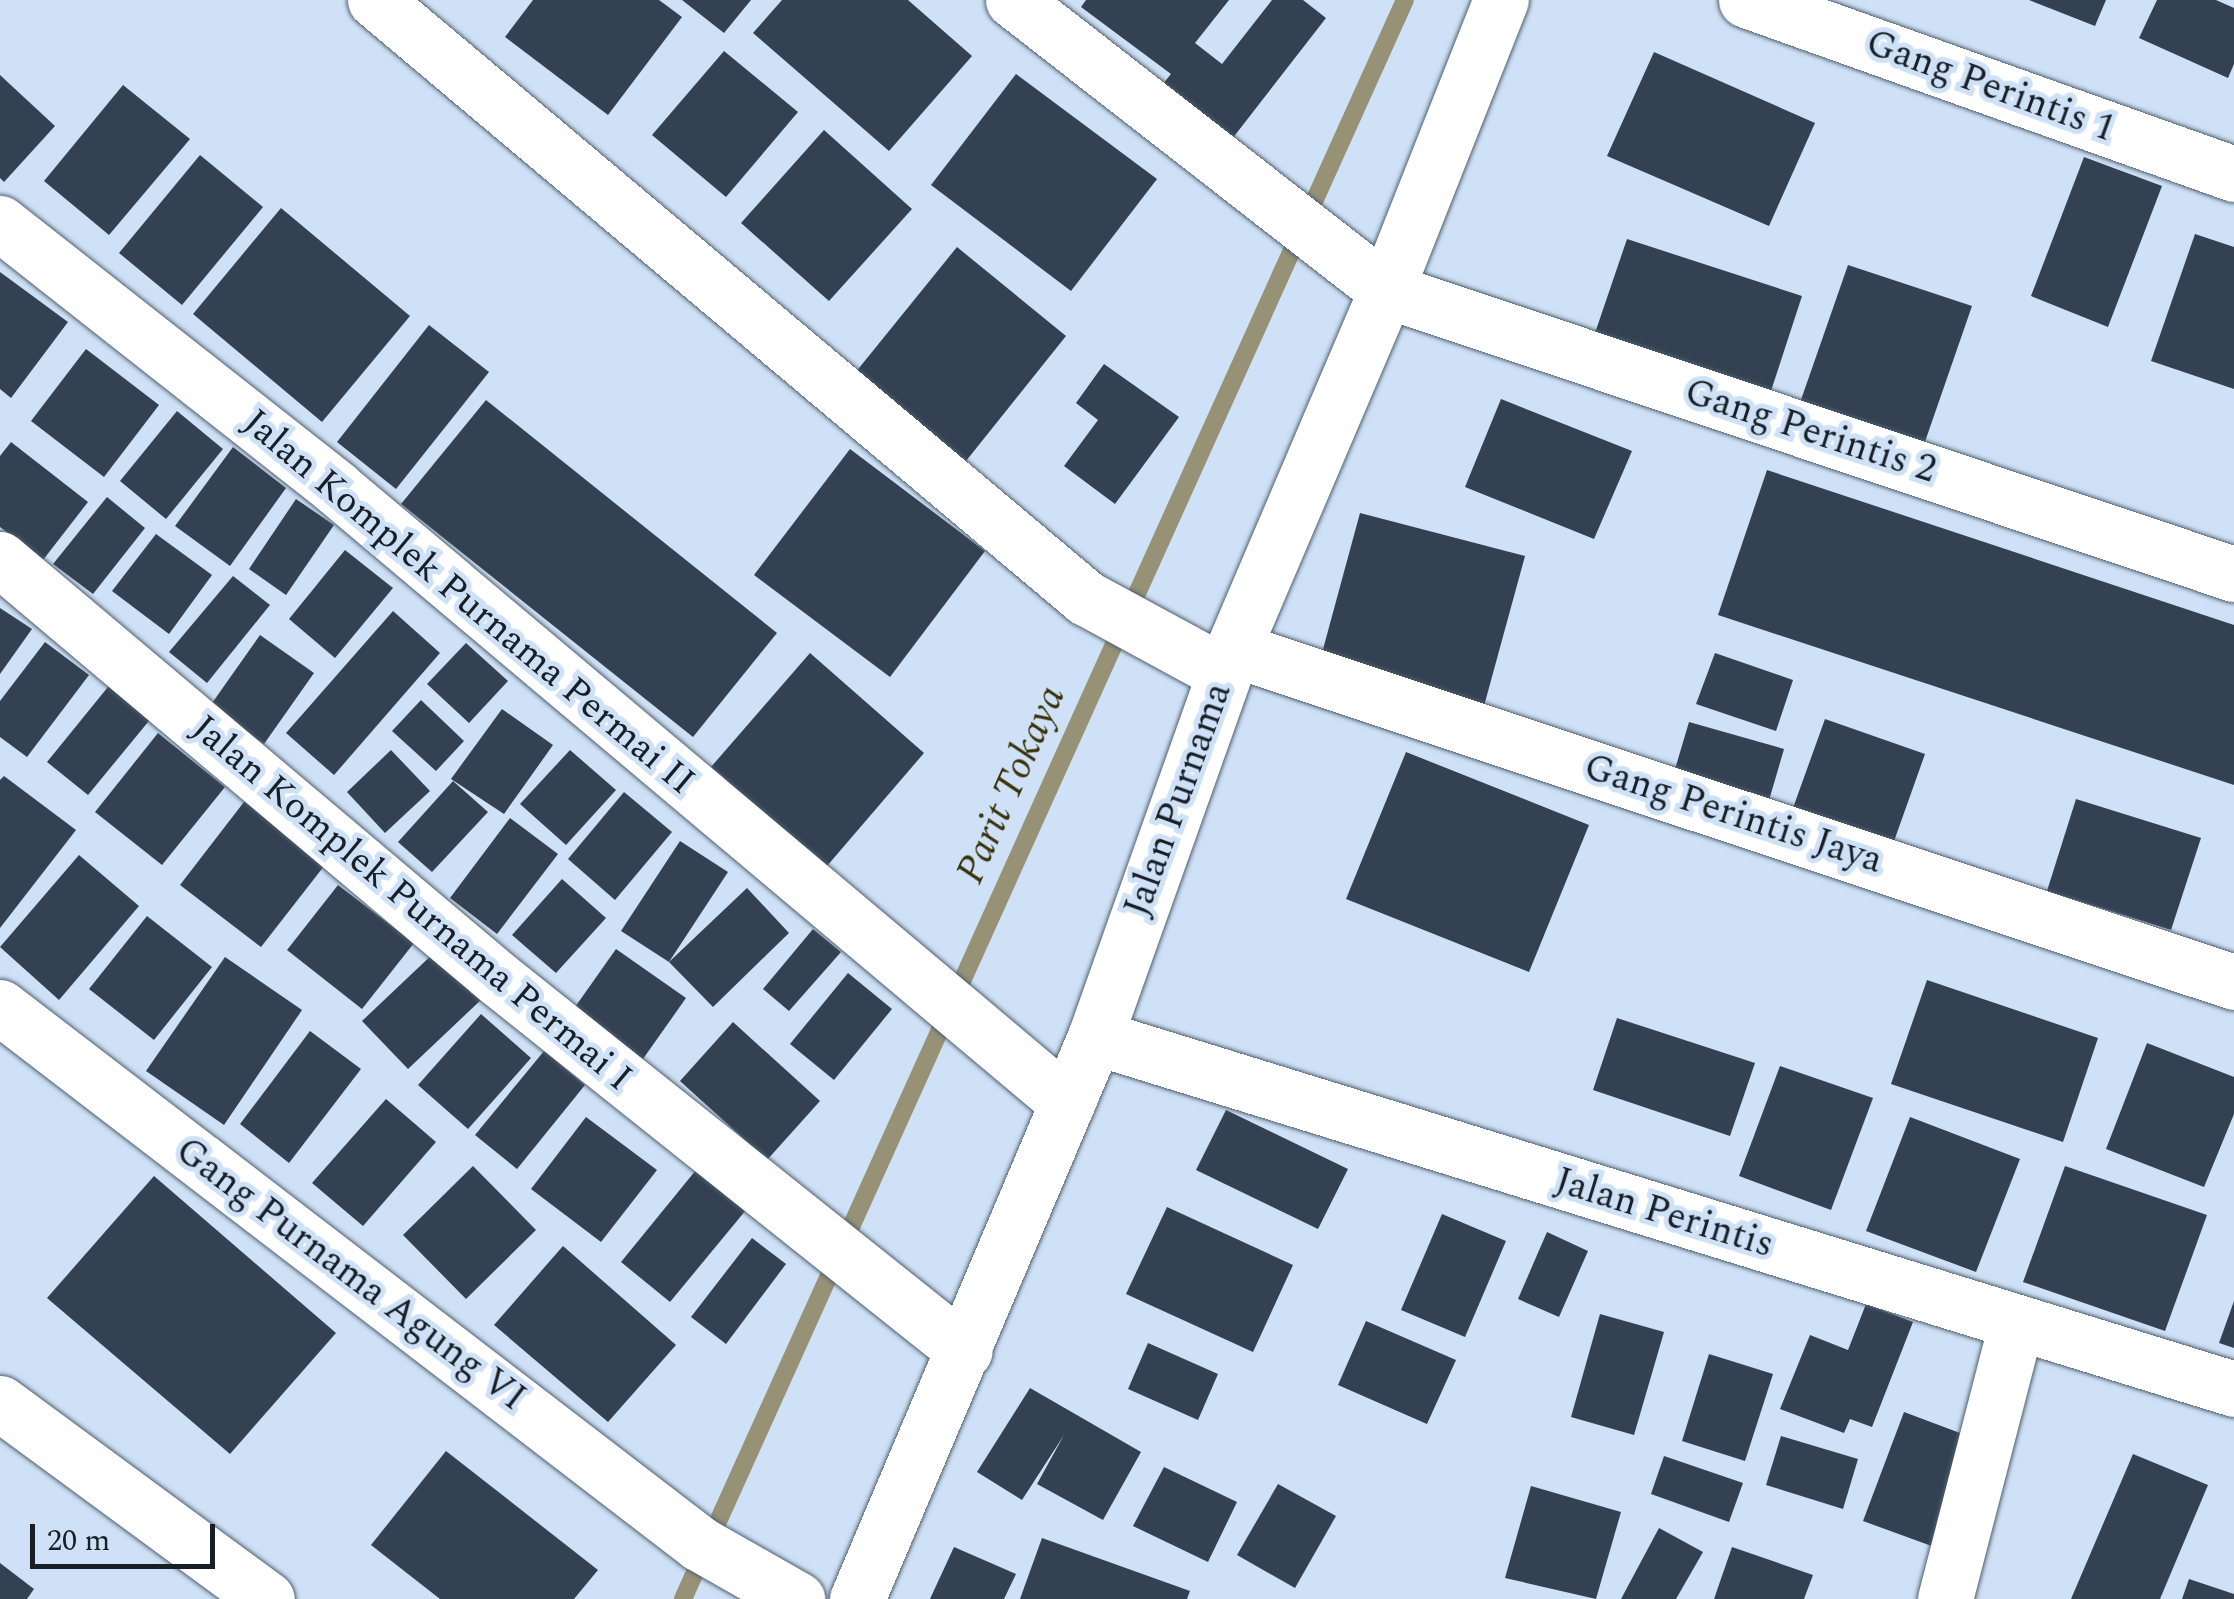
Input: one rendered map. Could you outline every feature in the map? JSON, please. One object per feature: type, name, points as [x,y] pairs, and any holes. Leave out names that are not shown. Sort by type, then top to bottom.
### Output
[{"type":"street","name":"Gang Perintis Jaya","points":[[375,0],[1086,598],[1164,644],[1228,661],[2234,982]]},
{"type":"street","name":"Gang Perintis 2","points":[[1013,0],[1234,177],[1386,290],[2234,573]]},
{"type":"street","name":"Jalan Purnama","points":[[856,1599],[964,1351],[1003,1244],[1095,1037],[1228,661],[1386,290],[1500,0]]},
{"type":"street","name":"Gang Perintis 1","points":[[1746,0],[2234,174]]},
{"type":"street","name":"Jalan Komplek Purnama Permai II","points":[[0,224],[335,487],[1008,1058],[1067,1103]]},
{"type":"street","name":"Jalan Komplek Purnama Permai I","points":[[0,560],[825,1246],[906,1311],[964,1351]]},
{"type":"street","name":"Gang Purnama Agung VI","points":[[0,1007],[700,1544],[794,1597]]},
{"type":"street","name":"Jalan Perintis","points":[[1095,1037],[2234,1389]]},
{"type":"street","points":[[1946,1599],[2016,1324]]},
{"type":"street","points":[[0,1402],[267,1599]]},
{"type":"building","points":[[533,0],[659,0],[682,17],[608,115],[505,37]]},
{"type":"building","points":[[682,0],[751,0],[724,33]]},
{"type":"building","points":[[782,0],[908,0],[972,56],[889,151],[753,33]]},
{"type":"building","points":[[1086,0],[1229,0],[1195,43],[1222,64],[1272,0],[1303,0],[1326,18],[1232,139],[1162,85],[1171,74],[1081,7]]},
{"type":"building","points":[[2029,0],[2106,0],[2095,26]]},
{"type":"building","points":[[2157,0],[2216,0],[2234,8],[2234,64],[2228,78],[2139,38]]},
{"type":"building","points":[[724,51],[798,112],[726,197],[652,135]]},
{"type":"building","points":[[1654,52],[1815,123],[1769,226],[1607,156]]},
{"type":"building","points":[[1016,74],[1157,179],[1071,291],[931,185]]},
{"type":"building","points":[[0,75],[55,126],[4,182],[0,178]]},
{"type":"building","points":[[123,85],[190,139],[109,235],[44,181]]},
{"type":"building","points":[[824,130],[912,209],[829,301],[741,223]]},
{"type":"building","points":[[200,155],[263,207],[182,305],[119,253]]},
{"type":"building","points":[[2084,157],[2162,186],[2108,327],[2031,296]]},
{"type":"building","points":[[281,208],[410,316],[322,422],[193,314]]},
{"type":"building","points":[[2195,234],[2234,247],[2234,389],[2151,361]]},
{"type":"building","points":[[1627,239],[1802,296],[1770,394],[1594,336]]},
{"type":"building","points":[[957,247],[1066,336],[966,461],[855,373]]},
{"type":"building","points":[[1848,265],[1972,306],[1919,459],[1795,417]]},
{"type":"building","points":[[0,272],[68,322],[11,398],[0,389]]},
{"type":"building","points":[[429,325],[489,372],[396,489],[337,442]]},
{"type":"building","points":[[86,349],[159,405],[104,477],[31,421]]},
{"type":"building","points":[[1104,364],[1179,417],[1115,504],[1064,466],[1098,420],[1076,403]]},
{"type":"building","points":[[1501,399],[1632,451],[1594,539],[1465,487]]},
{"type":"building","points":[[486,400],[777,633],[693,737],[401,504]]},
{"type":"building","points":[[177,411],[223,449],[166,519],[120,481]]},
{"type":"building","points":[[11,442],[88,502],[43,560],[0,527],[0,456]]},
{"type":"building","points":[[233,447],[286,488],[230,566],[175,526]]},
{"type":"building","points":[[850,449],[985,551],[890,677],[754,575]]},
{"type":"building","points":[[1767,470],[2234,625],[2234,785],[1718,615]]},
{"type":"building","points":[[107,497],[145,528],[93,594],[53,564]]},
{"type":"building","points":[[296,499],[334,525],[286,595],[249,569]]},
{"type":"building","points":[[1360,513],[1525,556],[1484,706],[1319,664]]},
{"type":"building","points":[[156,534],[212,575],[169,634],[112,591]]},
{"type":"building","points":[[345,550],[393,588],[335,658],[289,619]]},
{"type":"building","points":[[233,576],[270,605],[207,683],[169,652]]},
{"type":"building","points":[[0,608],[32,629],[0,674]]},
{"type":"building","points":[[393,611],[440,653],[334,775],[286,733]]},
{"type":"building","points":[[260,635],[314,673],[264,744],[210,706]]},
{"type":"building","points":[[45,642],[89,675],[27,757],[0,737],[0,701]]},
{"type":"building","points":[[466,643],[508,681],[469,723],[427,684]]},
{"type":"building","points":[[810,653],[924,753],[827,866],[711,767]]},
{"type":"building","points":[[1715,653],[1793,680],[1776,731],[1696,704]]},
{"type":"building","points":[[112,682],[153,716],[88,795],[47,762]]},
{"type":"building","points":[[421,700],[464,741],[436,771],[392,731]]},
{"type":"building","points":[[502,709],[553,745],[504,814],[451,779]]},
{"type":"building","points":[[1825,719],[1925,754],[1893,844],[1793,808]]},
{"type":"building","points":[[1689,722],[1784,749],[1765,814],[1670,786]]},
{"type":"building","points":[[158,733],[225,787],[162,865],[95,812]]},
{"type":"building","points":[[391,750],[430,791],[385,833],[347,792]]},
{"type":"building","points":[[570,750],[616,790],[566,845],[520,804]]},
{"type":"building","points":[[1406,752],[1589,825],[1529,972],[1346,899]]},
{"type":"building","points":[[4,776],[76,830],[0,928],[0,780]]},
{"type":"building","points":[[453,781],[488,812],[432,872],[398,842]]},
{"type":"building","points":[[624,792],[672,832],[615,900],[568,859]]},
{"type":"building","points":[[247,798],[328,861],[261,947],[180,885]]},
{"type":"building","points":[[2076,799],[2201,838],[2171,930],[2047,891]]},
{"type":"building","points":[[510,818],[558,854],[497,934],[450,898]]},
{"type":"building","points":[[680,841],[728,872],[669,962],[621,931]]},
{"type":"building","points":[[79,855],[139,906],[59,1000],[0,947]]},
{"type":"building","points":[[562,879],[606,918],[556,973],[512,935]]},
{"type":"building","points":[[338,885],[414,943],[362,1009],[287,950]]},
{"type":"building","points":[[747,888],[789,933],[713,1007],[669,962]]},
{"type":"building","points":[[147,916],[212,967],[154,1040],[89,989]]},
{"type":"building","points":[[813,929],[841,952],[789,1011],[763,989]]},
{"type":"building","points":[[616,949],[686,998],[638,1066],[568,1017]]},
{"type":"building","points":[[437,950],[483,998],[408,1069],[362,1021]]},
{"type":"building","points":[[225,957],[302,1010],[224,1125],[146,1071]]},
{"type":"building","points":[[848,973],[892,1009],[834,1080],[790,1044]]},
{"type":"building","points":[[1927,980],[2098,1038],[2063,1142],[1891,1084]]},
{"type":"building","points":[[481,1014],[531,1058],[468,1129],[418,1085]]},
{"type":"building","points":[[1617,1018],[1755,1063],[1730,1136],[1593,1090]]},
{"type":"building","points":[[733,1022],[820,1101],[767,1160],[680,1081]]},
{"type":"building","points":[[310,1031],[361,1069],[289,1163],[240,1124]]},
{"type":"building","points":[[2147,1043],[2234,1077],[2234,1114],[2204,1187],[2106,1149]]},
{"type":"building","points":[[544,1051],[585,1085],[517,1169],[475,1135]]},
{"type":"building","points":[[1780,1066],[1873,1098],[1831,1210],[1739,1176]]},
{"type":"building","points":[[386,1099],[436,1142],[363,1226],[312,1183]]},
{"type":"building","points":[[1226,1110],[1348,1169],[1318,1229],[1196,1170]]},
{"type":"building","points":[[586,1117],[657,1170],[601,1242],[531,1189]]},
{"type":"building","points":[[1910,1117],[2020,1159],[1976,1272],[1866,1231]]},
{"type":"building","points":[[473,1166],[536,1230],[466,1299],[403,1235]]},
{"type":"building","points":[[2065,1166],[2207,1215],[2165,1331],[2023,1282]]},
{"type":"building","points":[[696,1170],[746,1210],[670,1302],[621,1262]]},
{"type":"building","points":[[154,1176],[336,1333],[230,1454],[47,1298]]},
{"type":"building","points":[[1167,1207],[1293,1265],[1253,1352],[1126,1294]]},
{"type":"building","points":[[1442,1214],[1506,1241],[1465,1337],[1401,1310]]},
{"type":"building","points":[[1547,1232],[1588,1251],[1559,1317],[1518,1299]]},
{"type":"building","points":[[752,1238],[786,1264],[726,1344],[691,1317]]},
{"type":"building","points":[[563,1246],[676,1345],[608,1422],[494,1325]]},
{"type":"building","points":[[2234,1301],[2234,1348],[2219,1343]]},
{"type":"building","points":[[1866,1304],[1913,1322],[1872,1427],[1850,1419],[1844,1433],[1780,1409],[1810,1335],[1848,1350]]},
{"type":"building","points":[[1600,1314],[1664,1332],[1634,1435],[1571,1417]]},
{"type":"building","points":[[1366,1321],[1456,1360],[1427,1424],[1338,1385]]},
{"type":"building","points":[[1148,1343],[1218,1374],[1198,1420],[1128,1389]]},
{"type":"building","points":[[1709,1354],[1773,1374],[1745,1461],[1682,1441]]},
{"type":"building","points":[[1030,1388],[1141,1452],[1103,1520],[1037,1484],[1064,1435],[1022,1500],[977,1472]]},
{"type":"building","points":[[1904,1412],[1976,1439],[1937,1548],[1863,1521]]},
{"type":"building","points":[[1781,1436],[1858,1459],[1843,1509],[1766,1485]]},
{"type":"building","points":[[446,1451],[598,1570],[574,1599],[440,1599],[371,1545]]},
{"type":"building","points":[[2133,1454],[2208,1485],[2160,1599],[2071,1599]]},
{"type":"building","points":[[1664,1456],[1743,1483],[1729,1522],[1651,1494]]},
{"type":"building","points":[[1164,1467],[1237,1502],[1208,1562],[1133,1526]]},
{"type":"building","points":[[1278,1484],[1336,1516],[1295,1588],[1237,1555]]},
{"type":"building","points":[[1531,1486],[1621,1512],[1596,1599],[1505,1578]]},
{"type":"building","points":[[1659,1528],[1703,1552],[1676,1599],[1621,1599]]},
{"type":"building","points":[[1042,1538],[1190,1591],[1187,1599],[1020,1599]]},
{"type":"building","points":[[954,1547],[1016,1574],[1004,1599],[930,1599]]},
{"type":"building","points":[[1732,1547],[1813,1575],[1804,1599],[1714,1599]]},
{"type":"building","points":[[0,1563],[34,1589],[27,1599],[0,1599]]},
{"type":"building","points":[[2189,1579],[2234,1594],[2234,1599],[2182,1599]]},
{"type":"waterway","name":"Parit Tokaya","points":[[683,1599],[1405,0]]}]
